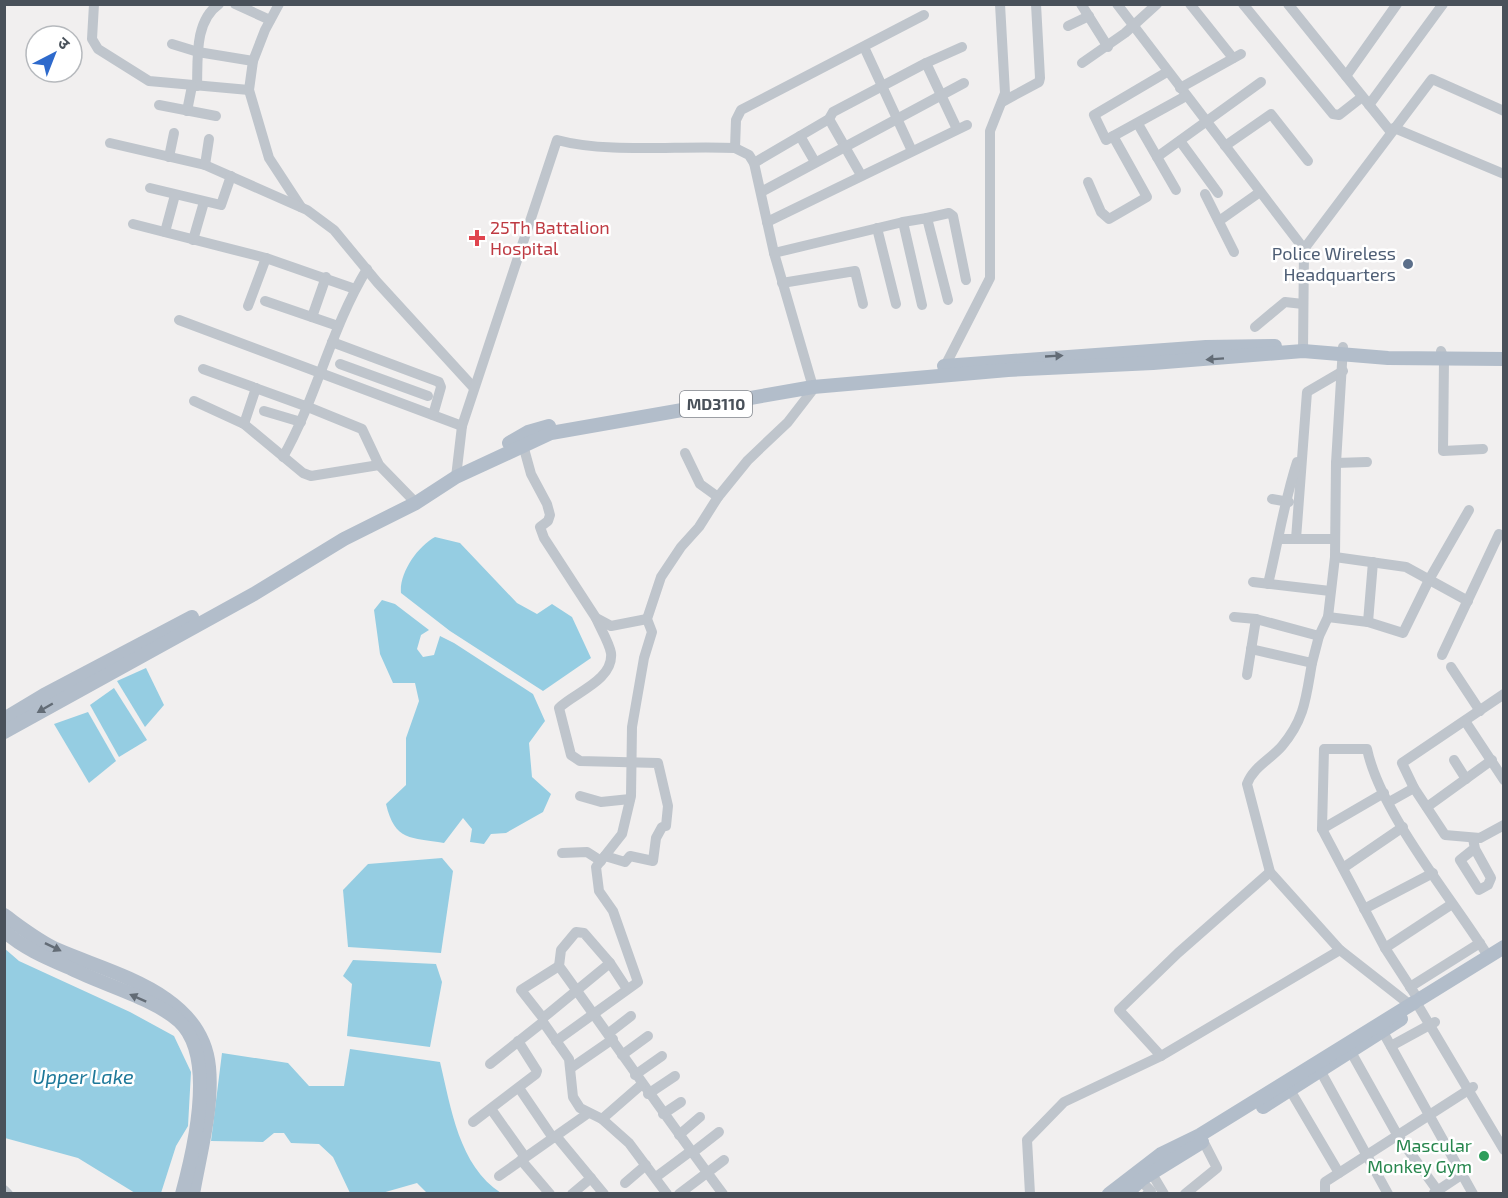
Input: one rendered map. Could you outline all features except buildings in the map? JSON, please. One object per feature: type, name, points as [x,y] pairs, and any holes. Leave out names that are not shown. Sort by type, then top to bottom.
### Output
[{"type":"main road","name":"MD3110","points":[[4,732],[254,594],[528,432],[553,425],[945,366],[1206,347],[1303,348],[1503,359]]},
{"type":"main road","name":"MD3110","points":[[456,474],[551,433],[813,385],[1008,370],[1152,363],[1303,348]]},
{"type":"main road","name":"MD3110","points":[[1442,355],[1503,351]]},
{"type":"main road","name":"MD3110","points":[[4,719],[44,695],[413,500]]},
{"type":"main road","points":[[4,915],[31,935],[58,950],[120,973],[172,1004],[192,1023],[209,1064],[210,1084],[193,1194]]},
{"type":"main road","points":[[4,931],[37,953],[160,1008],[180,1022],[196,1053],[200,1068],[200,1085],[189,1169],[182,1194]]},
{"type":"main road","points":[[1109,1194],[1202,1138],[1503,947]]},
{"type":"main road","points":[[1202,1138],[1321,1072],[1383,1032],[1417,1001],[1503,954]]},
{"type":"main road","points":[[1126,1194],[1143,1173]]},
{"type":"street","points":[[94,4],[92,39],[98,49],[149,81],[249,90]]},
{"type":"street","points":[[187,111],[194,86],[205,20],[219,4]]},
{"type":"street","points":[[235,4],[270,20]]},
{"type":"street","points":[[279,4],[253,61],[249,90],[269,158],[301,207]]},
{"type":"street","points":[[945,366],[990,278],[990,130],[1005,93],[1000,4]]},
{"type":"street","points":[[1002,102],[1039,82],[1036,4]]},
{"type":"street","points":[[1081,4],[1108,47]]},
{"type":"street","points":[[1117,4],[1304,249]]},
{"type":"street","points":[[1082,63],[1108,47],[1157,4]]},
{"type":"street","points":[[1167,72],[1094,115],[1106,140],[1138,124],[1237,56],[1190,4]]},
{"type":"street","points":[[1243,4],[1333,114],[1340,115],[1366,101],[1443,4]]},
{"type":"street","points":[[1288,4],[1366,101],[1393,130],[1503,174]]},
{"type":"street","points":[[1346,76],[1397,4]]},
{"type":"street","points":[[735,148],[736,120],[741,110],[924,15]]},
{"type":"street","points":[[1068,26],[1089,16]]},
{"type":"street","points":[[172,44],[198,52],[253,61]]},
{"type":"street","points":[[864,47],[912,151]]},
{"type":"street","points":[[754,163],[829,119],[833,112],[926,63],[962,47]]},
{"type":"street","points":[[767,222],[962,127],[941,94],[926,63]]},
{"type":"street","points":[[1303,348],[1304,249],[1432,79],[1503,111]]},
{"type":"street","points":[[1156,157],[1261,82]]},
{"type":"street","points":[[761,192],[964,83]]},
{"type":"street","points":[[159,105],[216,116]]},
{"type":"street","points":[[1225,146],[1271,114],[1308,161]]},
{"type":"street","points":[[829,119],[861,175]]},
{"type":"street","points":[[1138,124],[1176,190]]},
{"type":"street","points":[[169,157],[174,133]]},
{"type":"street","points":[[800,136],[815,162]]},
{"type":"street","points":[[1088,182],[1101,212],[1109,219],[1147,197],[1113,136]]},
{"type":"street","points":[[205,165],[209,139]]},
{"type":"street","points":[[456,474],[462,426],[557,140],[572,144],[615,146],[735,148],[749,155],[754,163],[774,253],[813,385],[788,422],[748,460],[718,497],[661,577],[646,619],[652,632],[644,658],[632,727],[630,799],[622,834],[596,867],[599,891],[613,911],[638,982],[556,1041]]},
{"type":"street","points":[[1180,141],[1218,193]]},
{"type":"street","points":[[110,143],[205,165],[301,207],[334,230],[474,388]]},
{"type":"street","points":[[150,188],[221,205],[231,176]]},
{"type":"street","points":[[1219,221],[1260,192]]},
{"type":"street","points":[[1205,194],[1234,252]]},
{"type":"street","points":[[165,232],[175,195]]},
{"type":"street","points":[[193,240],[204,202]]},
{"type":"street","points":[[774,253],[949,213],[953,216],[966,280]]},
{"type":"street","points":[[927,218],[948,300]]},
{"type":"street","points":[[903,222],[922,305]]},
{"type":"street","points":[[133,224],[266,258],[355,289]]},
{"type":"street","points":[[877,228],[896,304]]},
{"type":"street","points":[[248,306],[266,258]]},
{"type":"street","points":[[283,457],[308,407],[338,326],[367,269]]},
{"type":"street","points":[[783,283],[855,271],[863,304]]},
{"type":"street","points":[[312,317],[326,278]]},
{"type":"street","points":[[265,301],[338,326]]},
{"type":"street","points":[[1255,327],[1285,302],[1304,304]]},
{"type":"street","points":[[179,320],[462,426]]},
{"type":"street","points":[[332,342],[439,382],[441,387],[433,415]]},
{"type":"street","points":[[1343,351],[1333,539],[1335,558],[1328,617],[1319,636],[1300,723],[1281,748],[1250,775],[1247,784],[1270,872],[1340,950],[1417,1001]]},
{"type":"street","points":[[1442,355],[1443,451],[1483,449]]},
{"type":"street","points":[[340,364],[428,396]]},
{"type":"street","points":[[381,395],[392,364]]},
{"type":"street","points":[[203,369],[362,429],[379,465],[413,500]]},
{"type":"street","points":[[1296,538],[1307,392],[1343,371]]},
{"type":"street","points":[[244,424],[256,388]]},
{"type":"street","points":[[194,401],[244,424],[303,473],[311,476],[379,465]]},
{"type":"street","points":[[264,411],[301,422]]},
{"type":"street","points":[[523,445],[531,474],[548,504],[548,521],[540,527],[544,538],[596,618],[611,653],[608,665],[599,679],[562,705],[559,711],[574,759],[658,763],[668,806],[666,826],[662,827],[656,838],[653,861],[630,856],[625,861],[603,859],[588,852],[562,853]]},
{"type":"street","points":[[1268,584],[1279,539],[1284,501],[1302,446]]},
{"type":"street","points":[[685,453],[700,484],[718,497]]},
{"type":"street","points":[[1336,463],[1367,462]]},
{"type":"street","points":[[1272,499],[1298,504]]},
{"type":"street","points":[[1328,617],[1368,622],[1403,633],[1430,578],[1469,510]]},
{"type":"street","points":[[1442,656],[1499,534]]},
{"type":"street","points":[[1279,539],[1333,539]]},
{"type":"street","points":[[1335,558],[1406,567],[1430,578],[1468,601]]},
{"type":"street","points":[[1368,622],[1373,562]]},
{"type":"street","points":[[1253,582],[1330,591]]},
{"type":"street","points":[[1234,617],[1256,620],[1319,636]]},
{"type":"street","points":[[596,618],[611,626],[646,619]]},
{"type":"street","points":[[1247,675],[1256,620]]},
{"type":"street","points":[[1251,649],[1312,663]]},
{"type":"street","points":[[1451,667],[1480,711]]},
{"type":"street","points":[[1503,694],[1402,763],[1414,788],[1445,835],[1474,843],[1503,825]]},
{"type":"street","points":[[1465,721],[1503,780]]},
{"type":"street","points":[[1488,956],[1452,904],[1386,798],[1367,749],[1324,749],[1322,829],[1385,948],[1433,1023],[1503,1150]]},
{"type":"street","points":[[1454,760],[1466,780]]},
{"type":"street","points":[[1427,807],[1492,760]]},
{"type":"street","points":[[1322,829],[1386,798],[1414,788]]},
{"type":"street","points":[[580,796],[601,802],[630,799]]},
{"type":"street","points":[[1343,868],[1403,827]]},
{"type":"street","points":[[1161,1056],[1119,1010],[1178,953],[1270,872]]},
{"type":"street","points":[[1364,909],[1433,873]]},
{"type":"street","points":[[1385,948],[1452,904]]},
{"type":"street","points":[[627,989],[610,963],[584,933],[576,932],[561,950],[559,966],[595,1012],[648,1094],[723,1194]]},
{"type":"street","points":[[1417,1001],[1480,943]]},
{"type":"street","points":[[1030,1194],[1028,1140],[1064,1102],[1161,1056],[1340,950]]},
{"type":"street","points":[[490,1064],[610,963]]},
{"type":"street","points":[[559,966],[521,990],[569,1059],[572,1068],[573,1097],[587,1114],[602,1119],[629,1143],[667,1194]]},
{"type":"street","points":[[572,1068],[631,1016]]},
{"type":"street","points":[[1391,1046],[1433,1023]]},
{"type":"street","points":[[1383,1032],[1473,1194]]},
{"type":"street","points":[[622,1055],[648,1036]]},
{"type":"street","points":[[473,1122],[519,1088],[537,1071],[518,1041]]},
{"type":"street","points":[[1351,1052],[1398,1136],[1437,1193],[1461,1175]]},
{"type":"street","points":[[602,1119],[663,1056]]},
{"type":"street","points":[[1321,1072],[1388,1194]]},
{"type":"street","points":[[648,1094],[675,1076]]},
{"type":"street","points":[[519,1088],[554,1137],[604,1194]]},
{"type":"street","points":[[1325,1194],[1325,1182],[1470,1088]]},
{"type":"street","points":[[1470,1088],[1503,1136]]},
{"type":"street","points":[[1290,1090],[1339,1173]]},
{"type":"street","points":[[663,1114],[681,1101]]},
{"type":"street","points":[[491,1109],[523,1159],[550,1194]]},
{"type":"street","points":[[499,1176],[587,1114]]},
{"type":"street","points":[[679,1135],[700,1117]]},
{"type":"street","points":[[656,1177],[719,1132]]},
{"type":"street","points":[[1185,1194],[1217,1168],[1202,1138]]},
{"type":"street","points":[[679,1194],[724,1160]]},
{"type":"street","points":[[625,1183],[646,1165]]},
{"type":"street","points":[[1143,1173],[1151,1191],[1148,1194]]},
{"type":"street","points":[[1143,1173],[1164,1194]]},
{"type":"street","points":[[572,1194],[591,1178]]},
{"type":"street","points":[[4,1190],[8,1194]]},
{"type":"water","points":[[435,537],[460,543],[517,603],[537,614],[552,604],[572,617],[591,658],[543,691],[450,631],[401,593],[406,569],[416,553]]},
{"type":"water","points":[[382,600],[395,604],[429,630],[421,635],[417,649],[423,657],[434,655],[440,636],[533,694],[545,721],[529,743],[532,777],[551,794],[543,812],[506,833],[491,834],[484,844],[470,842],[472,829],[463,818],[444,843],[406,836],[394,825],[386,804],[406,785],[406,738],[419,701],[415,683],[393,683],[380,654],[374,610]]},
{"type":"water","points":[[146,668],[164,705],[145,727],[117,681]]},
{"type":"water","points":[[114,688],[147,740],[119,757],[90,705]]},
{"type":"water","points":[[88,712],[116,761],[89,783],[54,724]]},
{"type":"water","points":[[442,858],[453,871],[441,953],[348,947],[343,890],[368,864]]},
{"type":"water","name":"Upper Lake","points":[[4,948],[19,961],[130,1012],[174,1036],[191,1072],[188,1126],[176,1146],[161,1193],[135,1193],[78,1158],[5,1138]]},
{"type":"water","points":[[353,960],[436,964],[442,982],[430,1047],[347,1036],[352,984],[343,976]]},
{"type":"water","points":[[350,1049],[440,1062],[453,1117],[466,1152],[475,1168],[501,1193],[427,1193],[417,1183],[382,1193],[350,1193],[333,1157],[319,1144],[291,1143],[284,1133],[274,1133],[263,1142],[211,1141],[222,1053],[288,1063],[309,1086],[344,1086]]},
{"type":"place","name":"25Th Battalion Hospital","points":[[477,238]]},
{"type":"place","name":"Police Wireless Headquarters","points":[[1408,264]]},
{"type":"place","name":"Mascular Monkey Gym","points":[[1484,1156]]}]
